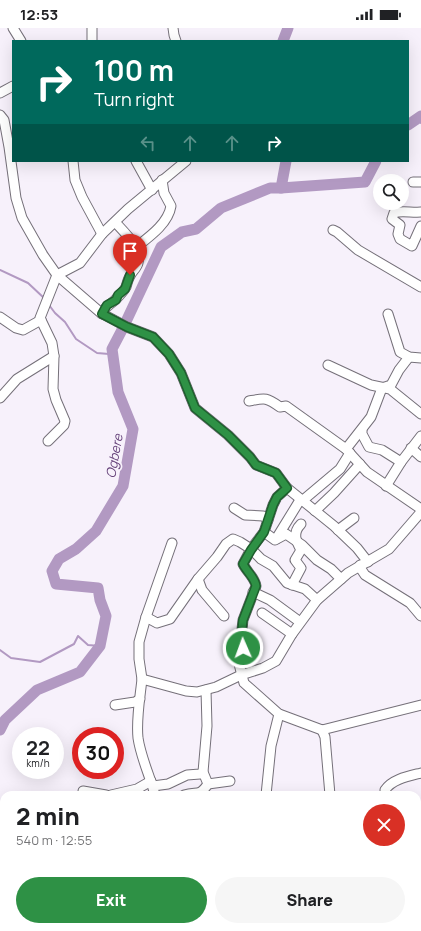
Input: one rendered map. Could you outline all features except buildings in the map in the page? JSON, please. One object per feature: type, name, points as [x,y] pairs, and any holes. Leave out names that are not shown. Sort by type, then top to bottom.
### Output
[{"type":"street","points":[[13,28],[20,40]]},
{"type":"street","points":[[92,28],[92,40]]},
{"type":"street","points":[[173,28],[176,40]]},
{"type":"street","points":[[0,93],[12,87]]},
{"type":"street","points":[[0,115],[4,120],[16,198],[22,218],[43,255],[57,275],[102,314],[123,325],[153,337],[169,354],[181,373],[195,408],[228,435],[256,465],[276,473],[287,488],[301,501],[338,530],[357,548],[364,563],[361,570],[365,575],[410,603],[421,616]]},
{"type":"street","points":[[73,162],[75,180],[82,197],[102,234]]},
{"type":"street","points":[[137,162],[152,190]]},
{"type":"street","points":[[48,441],[64,425],[65,421],[53,389],[54,356],[52,342],[40,318],[57,275],[80,263],[102,234],[162,180],[185,162]]},
{"type":"street","points":[[135,248],[152,234],[168,216],[171,206],[164,193],[162,180]]},
{"type":"street","points":[[421,212],[412,213],[398,211],[394,213],[392,219],[400,225],[398,237],[412,246],[421,226]]},
{"type":"street","points":[[102,314],[107,305],[116,300],[118,295],[125,289],[130,275],[138,266],[138,254],[131,240],[115,222]]},
{"type":"street","points":[[333,230],[358,250],[421,287]]},
{"type":"street","points":[[388,314],[400,352],[409,357],[421,358]]},
{"type":"street","points":[[0,317],[16,328],[23,330],[41,320]]},
{"type":"street","points":[[0,398],[17,379],[54,356]]},
{"type":"street","points":[[315,511],[334,493],[353,456],[362,430],[399,370],[409,357]]},
{"type":"street","points":[[328,365],[371,385],[388,388],[421,414]]},
{"type":"street","points":[[249,401],[263,398],[269,399],[280,407],[286,406],[353,456],[366,472],[421,509]]},
{"type":"street","points":[[362,430],[362,434],[369,447],[376,450],[382,450],[401,462]]},
{"type":"street","points":[[386,486],[401,462],[421,436]]},
{"type":"street","points":[[275,540],[301,501],[353,456],[369,447]]},
{"type":"street","points":[[411,448],[421,457]]},
{"type":"street","points":[[287,488],[275,501],[264,532],[243,564],[255,581],[256,586],[243,620],[242,629],[245,637],[238,660],[244,683],[279,714],[325,732],[421,705]]},
{"type":"street","points":[[234,508],[245,515],[263,516],[268,520]]},
{"type":"street","points":[[142,679],[186,691],[197,692],[216,687],[241,675],[263,668],[276,661],[300,622],[317,600],[341,579],[364,563],[389,549],[421,512]]},
{"type":"street","points":[[338,530],[354,518]]},
{"type":"street","points":[[292,585],[301,568],[295,560],[302,550],[295,538],[295,532],[301,524]]},
{"type":"street","points":[[264,532],[275,540]]},
{"type":"street","points":[[275,540],[286,534],[317,560],[331,569],[341,579]]},
{"type":"street","points":[[146,617],[157,623],[170,619],[198,579],[226,544],[233,540],[240,542],[260,559],[273,566],[287,583],[304,589],[317,600]]},
{"type":"street","points":[[153,788],[141,753],[138,737],[142,679],[139,659],[139,642],[146,617],[172,543]]},
{"type":"street","points":[[198,579],[202,590],[224,616]]},
{"type":"street","points":[[253,592],[270,600],[300,622]]},
{"type":"street","points":[[262,614],[292,634]]},
{"type":"street","points":[[206,690],[207,726],[203,772],[208,784]]},
{"type":"street","points":[[114,705],[136,702],[140,699]]},
{"type":"street","points":[[266,791],[271,746],[279,714]]},
{"type":"street","points":[[325,732],[330,791]]},
{"type":"street","points":[[128,791],[153,788],[168,784],[187,775],[200,774],[203,772]]},
{"type":"street","points":[[385,791],[390,784],[404,777],[421,773]]},
{"type":"street","points":[[203,791],[208,784],[230,781]]},
{"type":"waterway","name":"Ogbere","points":[[283,40],[288,28]]},
{"type":"waterway","points":[[409,124],[421,116]]},
{"type":"waterway","points":[[418,118],[421,123]]},
{"type":"waterway","name":"Ogbere","points":[[0,730],[5,720],[37,690],[80,672],[100,646],[106,616],[100,600],[98,588],[56,584],[52,571],[59,559],[76,549],[96,531],[123,486],[133,429],[118,392],[112,349],[161,247],[182,232],[196,229],[221,208],[270,188],[281,188],[286,162]]},
{"type":"waterway","points":[[281,188],[365,182],[375,162]]},
{"type":"waterway","points":[[0,270],[28,283],[44,298]]},
{"type":"waterway","points":[[49,305],[65,322],[76,339],[97,353],[109,354],[112,349]]},
{"type":"waterway","points":[[0,650],[11,658],[40,662],[74,644],[78,636],[88,645],[100,646]]},
{"type":"route","points":[[130,275],[125,289],[118,295],[116,300],[107,305],[102,314],[127,327],[153,337],[169,354],[181,373],[195,408],[228,435],[256,465],[276,473],[287,488],[277,497],[264,532],[243,564],[255,581],[256,586],[247,606],[243,620],[242,629],[245,637],[243,648]]}]
